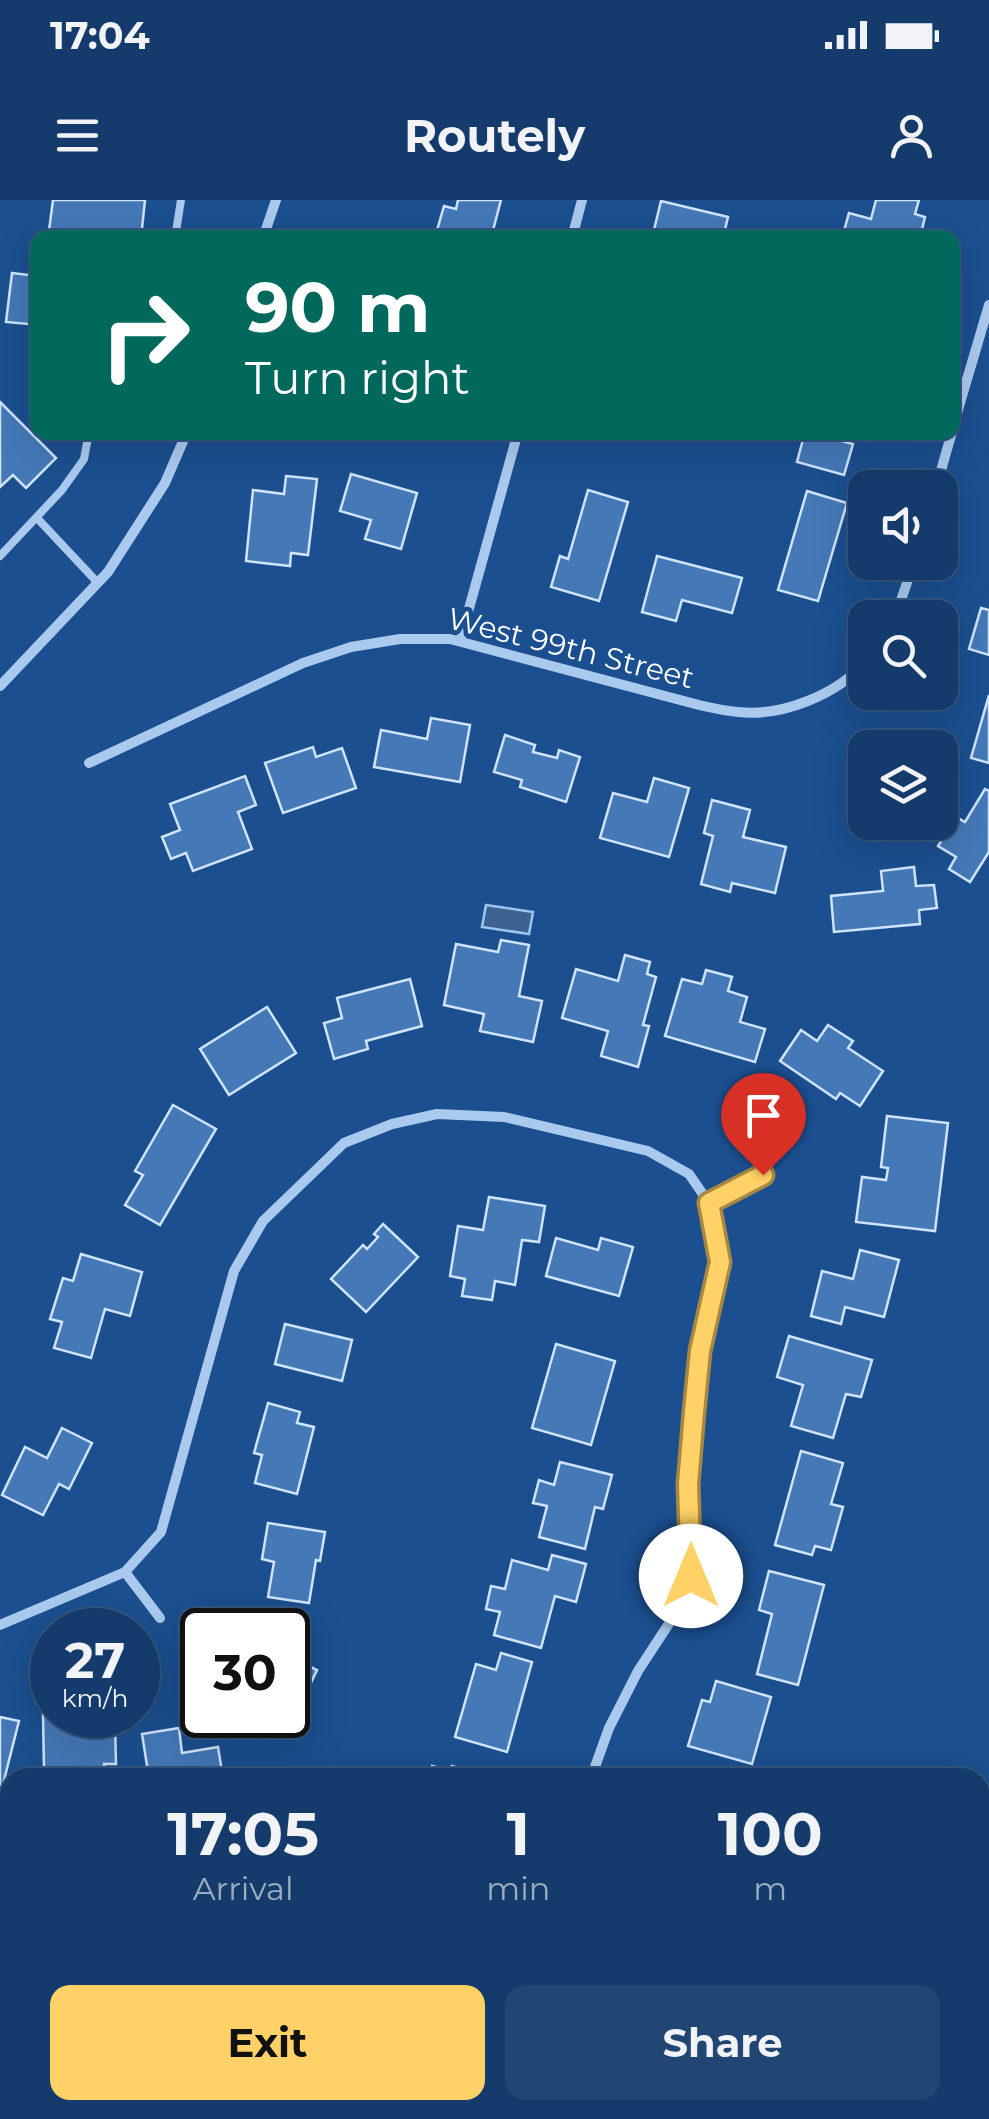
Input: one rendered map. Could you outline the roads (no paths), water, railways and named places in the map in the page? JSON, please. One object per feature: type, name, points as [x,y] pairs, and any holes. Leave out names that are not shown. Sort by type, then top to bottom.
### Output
[{"type":"street","points":[[266,230],[276,200]]},
{"type":"street","points":[[574,230],[582,200]]},
{"type":"street","points":[[960,404],[989,304]]},
{"type":"street","points":[[0,686],[108,572],[164,482],[182,440]]},
{"type":"street","points":[[460,641],[516,440]]},
{"type":"street","points":[[941,470],[949,440]]},
{"type":"street","name":"West 99th Street","points":[[89,763],[303,663],[351,647],[400,639],[460,641],[741,713],[783,708],[823,694],[848,675]]},
{"type":"street","points":[[0,1625],[126,1572],[161,1532],[234,1271],[264,1221],[344,1144],[392,1124],[436,1114],[504,1117],[648,1151],[689,1174],[709,1203],[720,1262],[700,1351],[694,1412],[688,1484],[691,1576],[685,1599],[638,1671],[595,1768]]},
{"type":"street","points":[[709,1203],[763,1175]]},
{"type":"street","points":[[126,1572],[153,1608]]},
{"type":"lane","points":[[176,230],[181,200]]},
{"type":"lane","points":[[0,556],[37,518],[84,459],[88,440]]},
{"type":"lane","points":[[37,518],[98,583]]},
{"type":"water","points":[[486,905],[533,912],[529,934],[482,927]]}]
